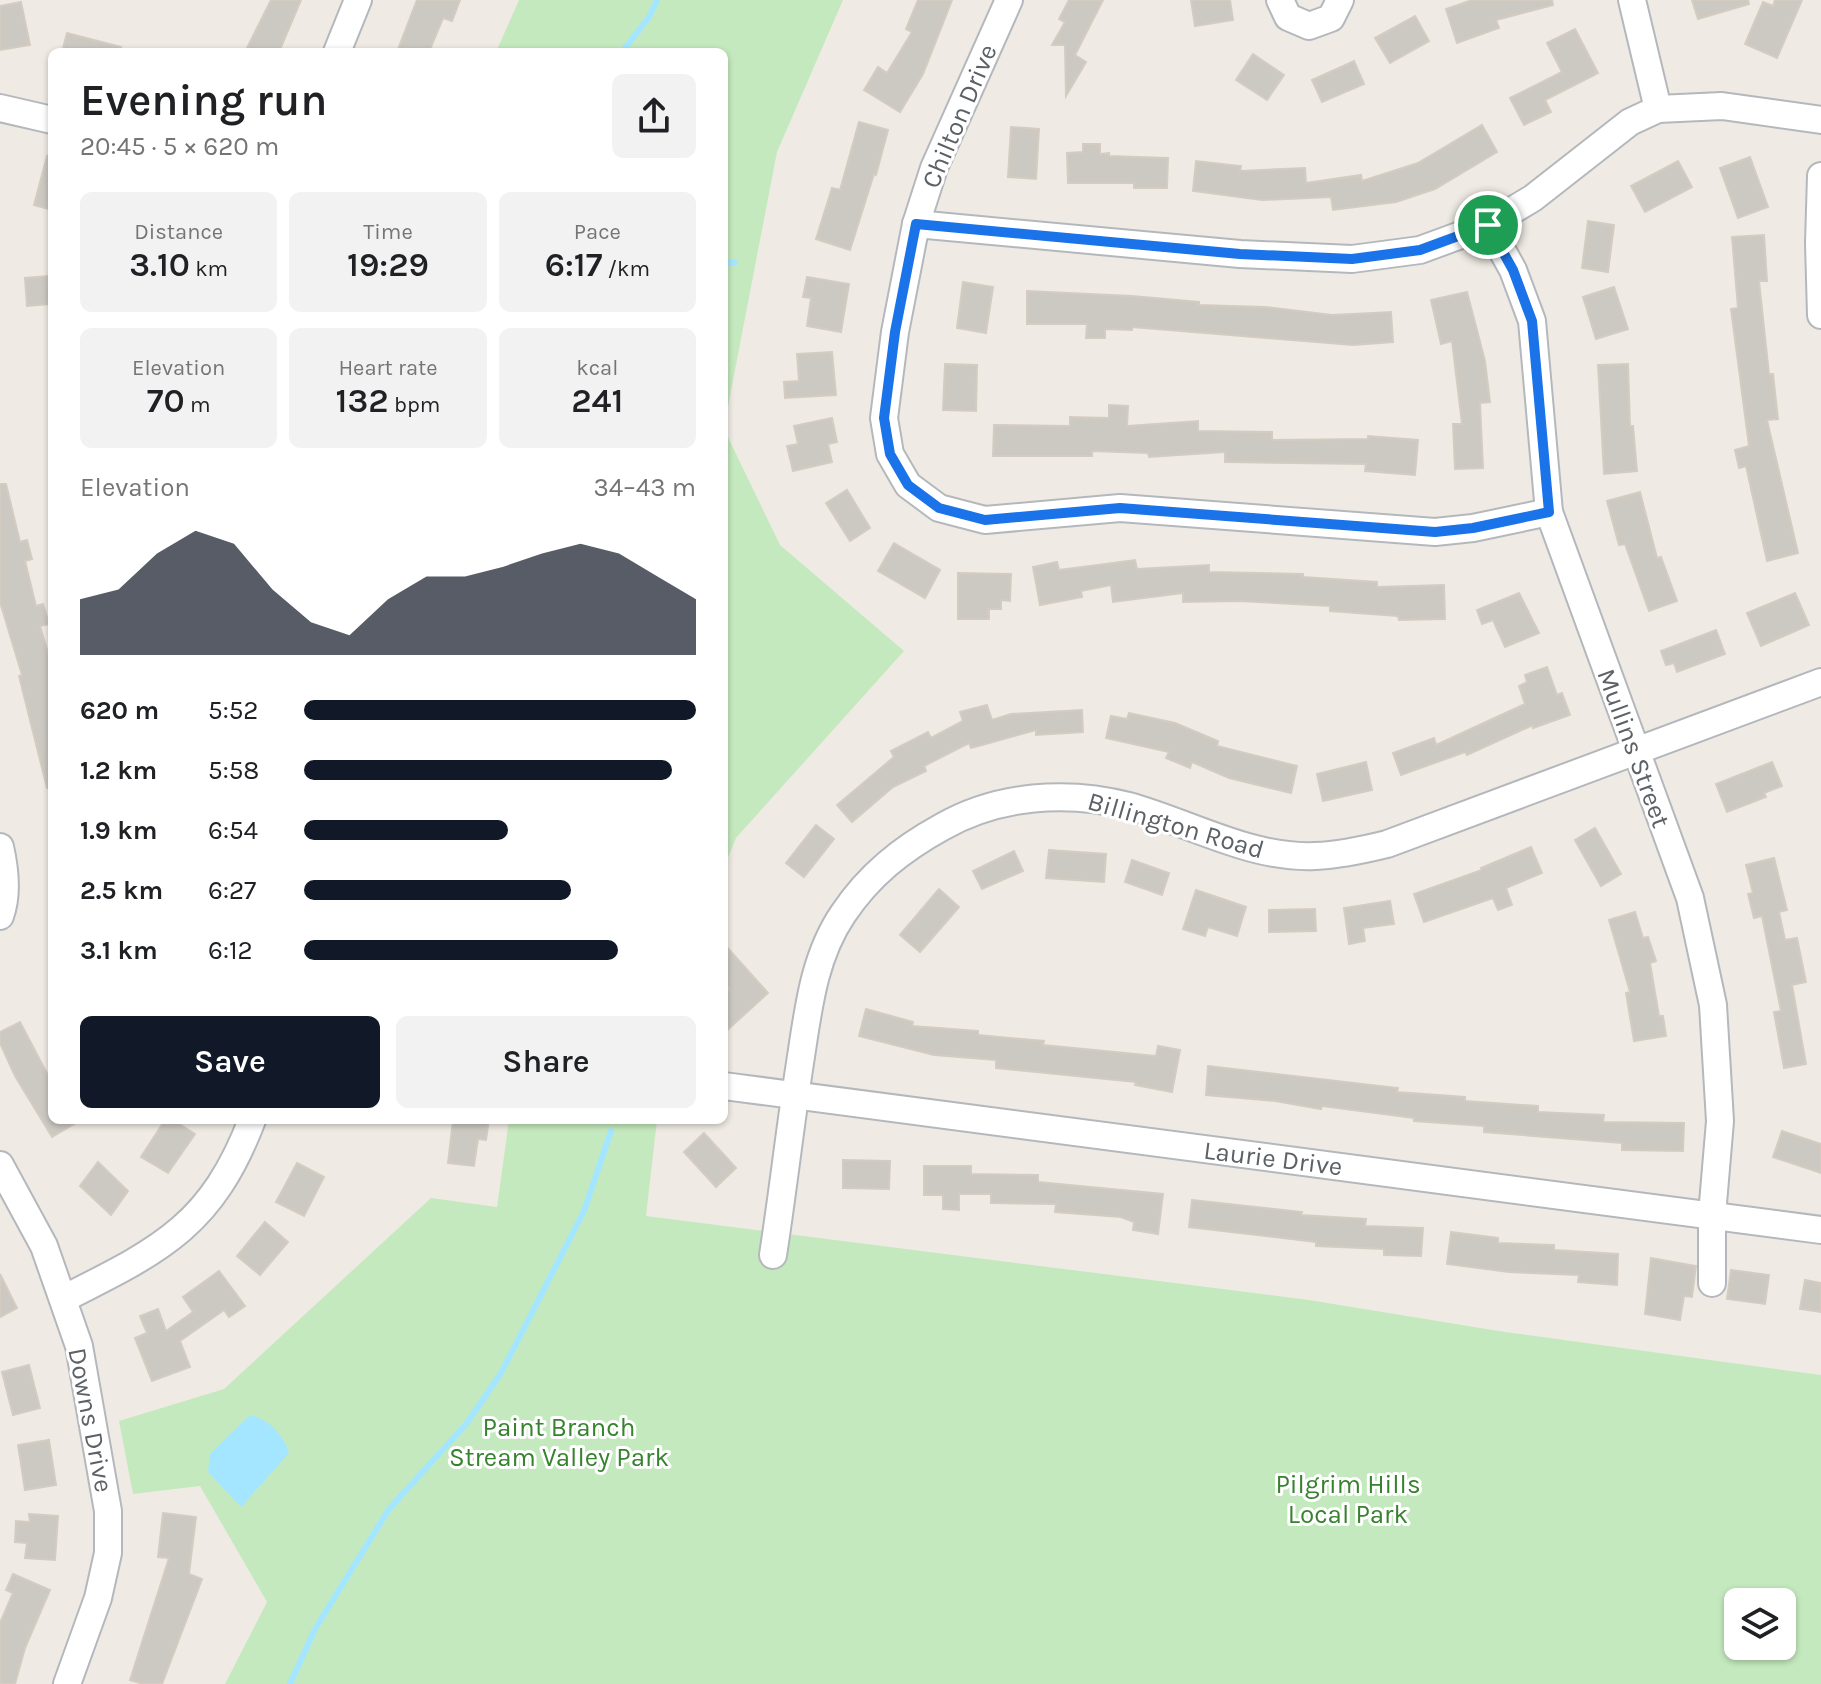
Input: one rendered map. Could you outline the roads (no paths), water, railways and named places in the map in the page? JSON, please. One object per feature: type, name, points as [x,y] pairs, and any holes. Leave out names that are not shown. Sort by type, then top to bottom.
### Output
[{"type":"street","points":[[339,48],[358,0]]},
{"type":"street","name":"Chilton Drive","points":[[1009,0],[934,168],[916,224],[895,332],[884,418],[890,454],[908,485],[939,508],[985,520],[1120,508],[1435,532],[1473,528],[1549,512]]},
{"type":"street","points":[[1280,0],[1288,17],[1309,26],[1331,18],[1340,0]]},
{"type":"street","points":[[1632,0],[1658,109]]},
{"type":"street","points":[[916,224],[1240,254],[1352,259],[1420,250],[1488,225],[1533,198],[1630,122],[1658,109],[1722,106],[1821,120]]},
{"type":"street","points":[[0,108],[48,119]]},
{"type":"street","points":[[1821,176],[1821,315]]},
{"type":"street","name":"Mullins Street","points":[[1488,225],[1513,270],[1532,321],[1549,512],[1690,898],[1713,1005],[1720,1121],[1712,1215],[1712,1283]]},
{"type":"street","name":"Billington Road","points":[[773,1255],[813,981],[842,915],[878,871],[905,847],[967,813],[1000,803],[1072,796],[1128,806],[1264,851],[1313,856],[1351,853],[1387,844],[1821,682]]},
{"type":"street","points":[[0,847],[4,865],[4,906],[0,916]]},
{"type":"street","name":"Laurie Drive","points":[[728,1087],[1821,1230]]},
{"type":"street","points":[[63,1299],[146,1257],[201,1212],[227,1172],[250,1124]]},
{"type":"street","name":"Downs Drive","points":[[0,1165],[44,1246],[79,1346],[108,1511],[108,1553],[98,1598],[67,1684]]},
{"type":"water","points":[[250,1415],[274,1428],[289,1453],[241,1507],[208,1472],[210,1454]]},
{"type":"waterway","points":[[625,48],[649,17],[657,0]]},
{"type":"waterway","points":[[728,263],[735,262]]},
{"type":"waterway","points":[[290,1684],[315,1629],[389,1509],[467,1423],[501,1373],[584,1211],[611,1131]]},
{"type":"park label","name":"Paint Branch Stream Valley Park","points":[[559,1442]]},
{"type":"park label","name":"Pilgrim Hills Local Park","points":[[1348,1499]]}]
